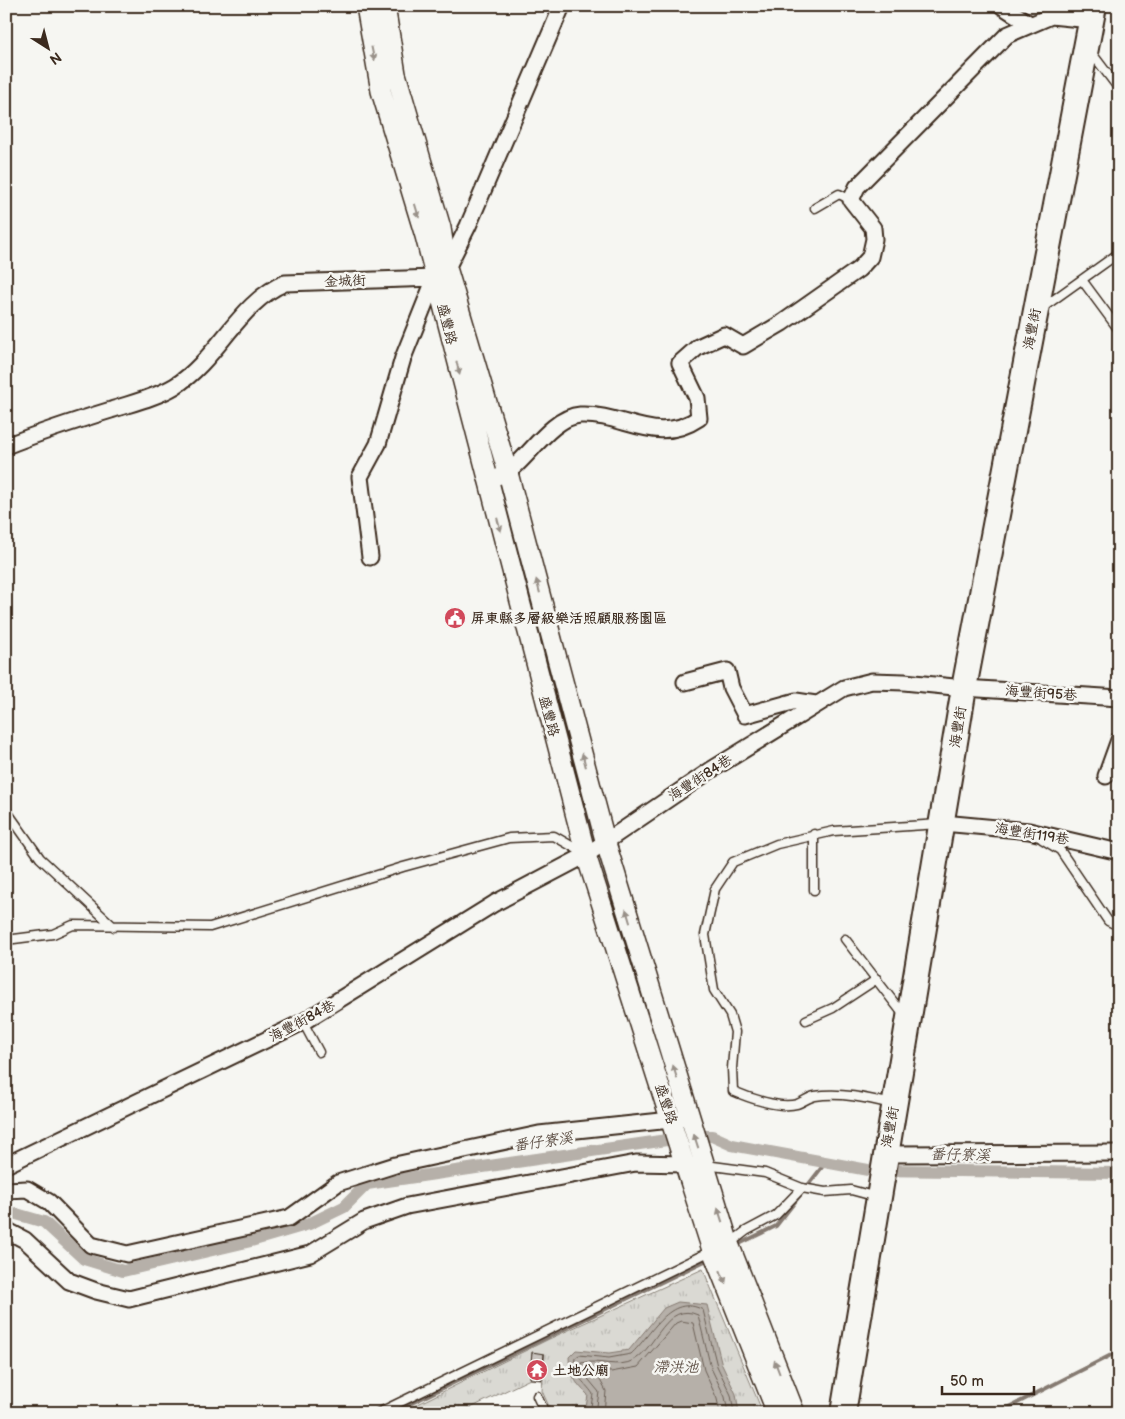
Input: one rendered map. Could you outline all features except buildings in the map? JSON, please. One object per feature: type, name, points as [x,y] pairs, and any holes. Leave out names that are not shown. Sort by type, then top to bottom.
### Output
[{"type":"main road","name":"海豐街","points":[[843,1413],[885,1154],[943,823],[964,688],[1093,13]]},
{"type":"street","name":"盛豐路","points":[[366,6],[367,24],[381,91],[425,236],[441,273],[508,473],[680,1119]]},
{"type":"street","name":"盛豐路","points":[[385,6],[396,74],[441,228],[441,273],[487,480],[586,855],[680,1119],[777,1413]]},
{"type":"street","points":[[370,557],[360,477],[378,444],[403,358],[441,273],[468,226],[562,6]]},
{"type":"street","points":[[1002,6],[1030,24]]},
{"type":"street","points":[[487,480],[508,473],[539,439],[567,419],[579,415],[614,420],[660,431],[684,428],[699,418],[697,398],[680,362],[698,348],[724,335],[743,346],[782,322],[859,269],[870,257],[874,239],[873,228],[851,200],[857,187],[1007,35],[1051,16],[1093,13]]},
{"type":"street","name":"金城街","points":[[6,446],[42,432],[155,396],[175,386],[206,358],[260,299],[274,287],[285,283],[441,273]]},
{"type":"street","points":[[685,682],[727,671],[731,688],[745,716],[796,701],[816,704]]},
{"type":"street","name":"海豐街84巷","points":[[6,1165],[303,1022],[495,903],[586,855],[605,840],[816,704],[844,688],[872,682],[904,682],[964,688]]},
{"type":"street","name":"海豐街95巷","points":[[964,688],[1119,698]]},
{"type":"street","points":[[1106,776],[1119,740]]},
{"type":"street","name":"海豐街119巷","points":[[943,823],[1029,831],[1119,852]]},
{"type":"street","points":[[6,1190],[27,1189],[49,1202],[91,1245],[126,1254],[289,1218],[338,1183],[395,1165],[539,1134],[680,1119]]},
{"type":"street","points":[[885,1154],[1119,1154]]},
{"type":"street","points":[[6,1230],[25,1240],[69,1281],[96,1291],[129,1299],[310,1254],[364,1221],[407,1206],[636,1163],[694,1163]]},
{"type":"street","name":"盛豐路","points":[[721,1247],[795,1413]]},
{"type":"lane","points":[[1086,44],[1119,89]]},
{"type":"lane","points":[[815,208],[839,194],[851,200]]},
{"type":"lane","points":[[1035,314],[1119,252]]},
{"type":"lane","points":[[1082,280],[1119,330]]},
{"type":"lane","points":[[6,810],[40,858],[114,927]]},
{"type":"lane","points":[[894,1105],[860,1097],[813,1096],[796,1105],[752,1099],[733,1090],[732,1068],[735,1032],[730,1016],[714,990],[705,935],[715,889],[733,862],[777,844],[834,830],[943,823]]},
{"type":"lane","points":[[1029,831],[1060,850],[1108,921],[1119,926]]},
{"type":"lane","points":[[814,834],[814,890]]},
{"type":"lane","points":[[6,940],[53,934],[73,925],[210,927],[404,866],[509,838],[554,836],[586,855]]},
{"type":"lane","points":[[845,939],[909,1022]]},
{"type":"lane","points":[[806,1020],[833,1008],[877,979]]},
{"type":"lane","points":[[303,1022],[319,1052]]},
{"type":"lane","points":[[694,1163],[765,1173],[802,1188],[825,1192],[851,1190],[879,1193]]},
{"type":"lane","points":[[378,1413],[721,1247],[776,1215],[802,1188]]},
{"type":"lane","points":[[537,1396],[545,1413]]},
{"type":"green space","points":[[703,1269],[763,1413],[552,1413],[542,1391],[544,1361],[532,1360],[530,1379],[460,1413],[400,1413],[549,1339]]},
{"type":"water","name":"滯洪池","points":[[678,1302],[707,1305],[722,1365],[736,1394],[739,1413],[585,1413],[588,1395],[574,1378],[570,1369],[569,1357],[576,1350],[609,1353],[629,1350],[664,1308]]},
{"type":"waterway","name":"番仔寮溪","points":[[6,1211],[44,1222],[84,1259],[123,1271],[251,1241],[309,1224],[344,1207],[367,1184],[694,1136],[712,1136],[732,1145],[868,1170],[1119,1173]]},
{"type":"waterway","points":[[805,1189],[826,1162]]},
{"type":"waterway","points":[[735,1246],[776,1226],[801,1194]]},
{"type":"waterway","points":[[391,1413],[709,1259]]},
{"type":"waterway","points":[[998,1413],[1119,1351]]},
{"type":"place","name":"屏東縣多層級樂活照顧服務園區","points":[[455,618]]},
{"type":"place","name":"土地公廟","points":[[537,1370]]}]
